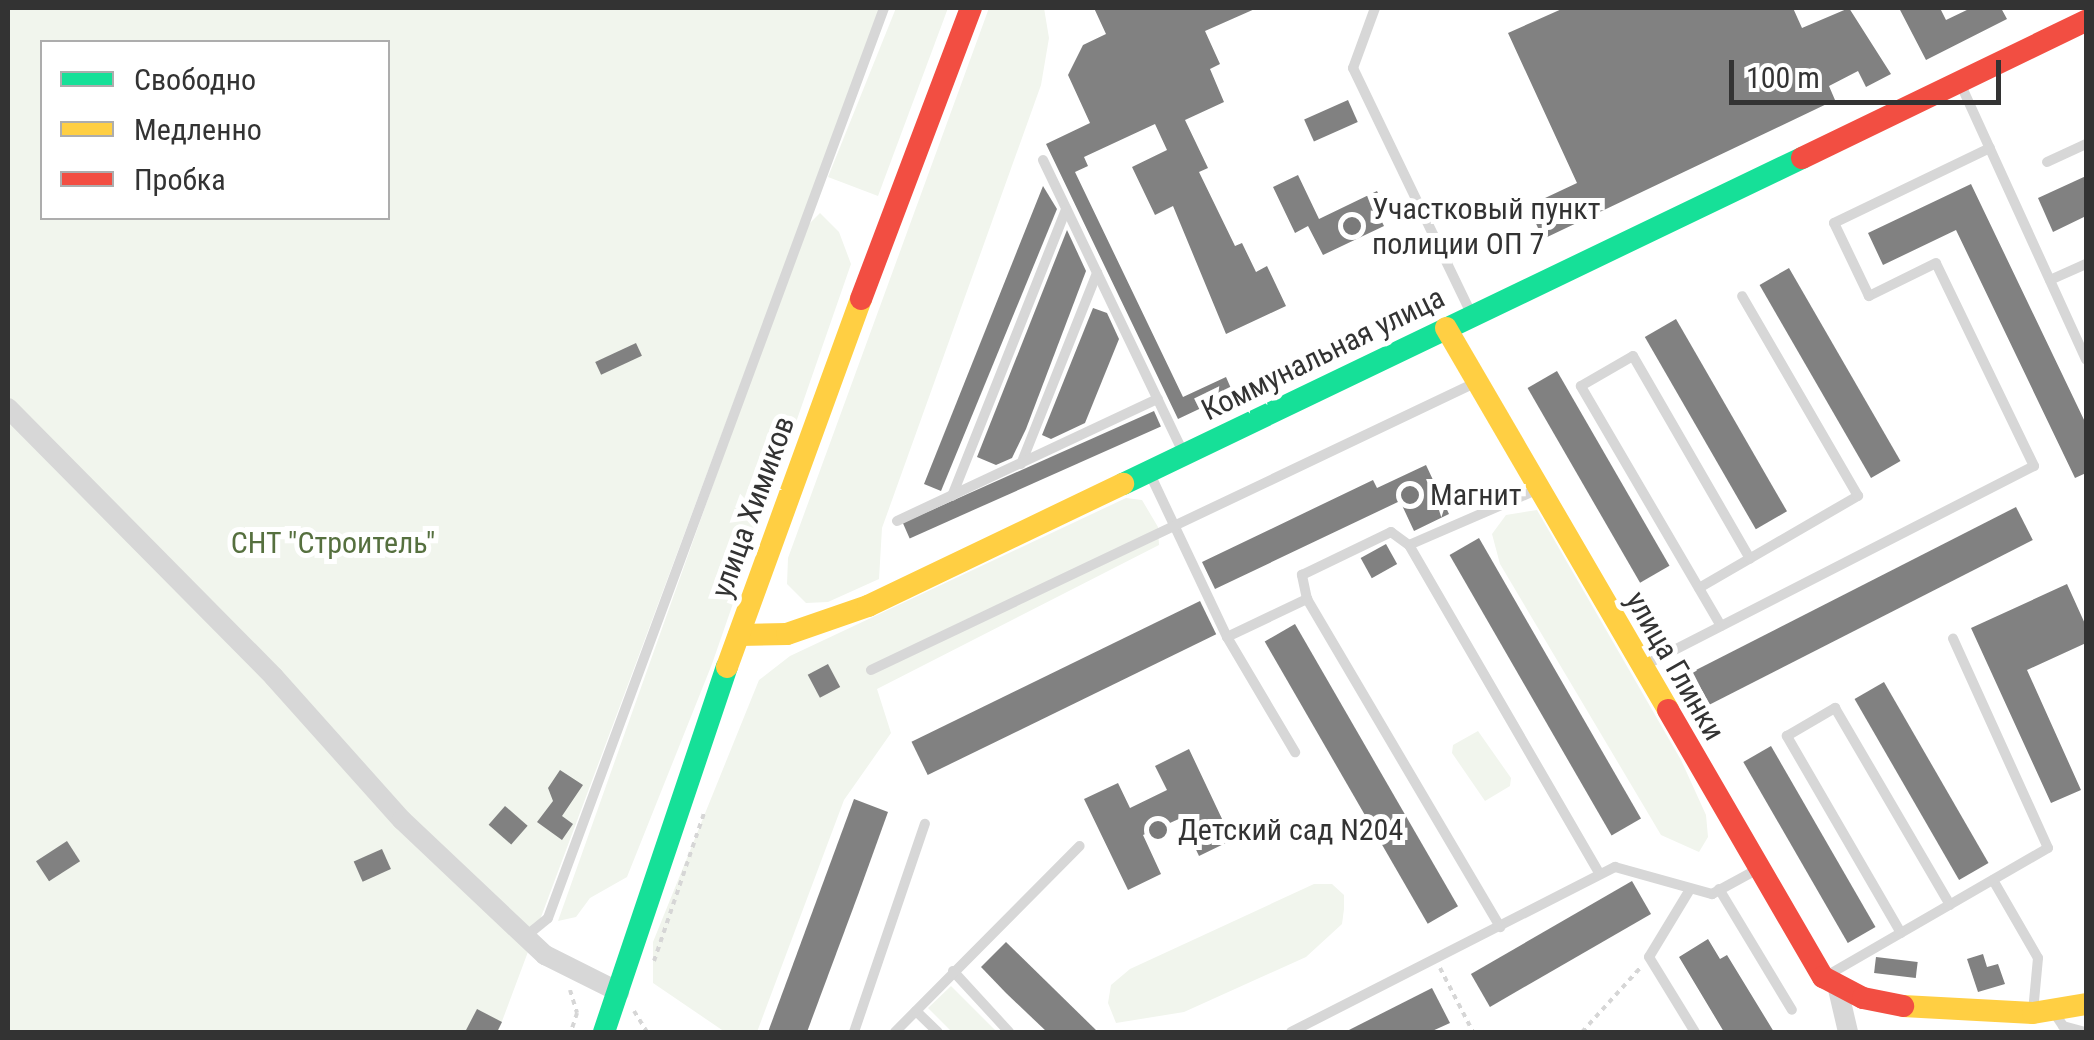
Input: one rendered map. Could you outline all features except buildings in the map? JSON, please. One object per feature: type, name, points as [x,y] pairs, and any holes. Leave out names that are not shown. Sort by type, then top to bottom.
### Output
[{"type":"street","name":"улица Химиков","points":[[604,1032],[630,993],[740,635],[971,8]]},
{"type":"street","name":"Коммунальная улица","points":[[740,635],[786,634],[868,606],[2086,21]]},
{"type":"street","name":"улица Глинки","points":[[1446,328],[1536,490],[1830,983],[1848,1032]]},
{"type":"street","points":[[8,408],[274,677],[402,820],[546,955],[630,993]]},
{"type":"street","points":[[1830,983],[1904,1006],[2001,1022],[2086,1004]]},
{"type":"lane","points":[[526,936],[548,918],[884,8]]},
{"type":"lane","points":[[1375,8],[1353,68],[1472,316]]},
{"type":"lane","points":[[1960,82],[2086,360]]},
{"type":"lane","points":[[2047,162],[2086,144]]},
{"type":"lane","points":[[1642,666],[2034,466],[1936,264],[1869,296],[1834,222],[1990,148]]},
{"type":"lane","points":[[1043,160],[1184,454]]},
{"type":"lane","points":[[952,496],[1066,209]]},
{"type":"lane","points":[[2050,280],[2086,264]]},
{"type":"lane","points":[[1021,464],[1097,273]]},
{"type":"lane","points":[[1699,588],[1858,496],[1742,296]]},
{"type":"lane","points":[[1721,626],[1582,386],[1632,356],[1750,559]]},
{"type":"lane","points":[[871,670],[1476,383]]},
{"type":"lane","points":[[897,522],[1158,399]]},
{"type":"lane","points":[[1148,472],[1227,637],[1295,752]]},
{"type":"lane","points":[[1409,545],[1536,490]]},
{"type":"lane","points":[[1500,927],[1307,599],[1302,575],[1391,532],[1409,545],[1600,874]]},
{"type":"lane","points":[[1227,637],[1307,599]]},
{"type":"lane","points":[[1830,983],[1902,933],[2048,848],[1953,639]]},
{"type":"lane","points":[[1902,933],[1788,736],[1836,708],[1950,906]]},
{"type":"lane","points":[[854,1032],[926,824]]},
{"type":"lane","points":[[895,1032],[1080,846]]},
{"type":"lane","points":[[1291,1032],[1615,867],[1689,890],[1719,889],[1759,868]]},
{"type":"lane","points":[[1993,880],[2038,958],[2043,1013],[2063,1026],[2086,1032]]},
{"type":"lane","points":[[1719,889],[1792,1010]]},
{"type":"lane","points":[[1689,890],[1650,957],[1695,1032]]},
{"type":"lane","points":[[952,971],[1009,1032]]},
{"type":"lane","points":[[916,1011],[938,1032]]},
{"type":"path","points":[[648,976],[705,810]]},
{"type":"path","points":[[1582,1032],[1650,957]]},
{"type":"path","points":[[1436,959],[1471,1030],[1461,1032]]},
{"type":"path","points":[[563,986],[572,991],[577,1013],[570,1032]]},
{"type":"path","points":[[630,993],[634,1011],[647,1032]]},
{"type":"path","points":[[630,1021],[634,1011]]},
{"type":"green space","name":"СНТ \"Строитель\"","points":[[8,8],[881,8],[498,1032],[8,1032]]},
{"type":"green space","points":[[896,8],[948,8],[878,196],[828,177]]},
{"type":"green space","points":[[989,8],[1044,8],[1049,38],[1041,85],[882,528],[879,579],[828,602],[806,603],[787,584],[788,558]]},
{"type":"green space","points":[[820,213],[839,232],[851,264],[712,664],[627,877],[590,898],[576,917],[558,921],[804,229]]},
{"type":"green space","points":[[1126,498],[1142,500],[1158,527],[1159,545],[877,689],[891,733],[844,800],[757,1032],[725,1032],[653,983],[653,942],[759,680],[790,656]]},
{"type":"green space","points":[[1537,510],[1681,760],[1706,815],[1708,837],[1699,852],[1661,835],[1500,564],[1492,534],[1506,515]]},
{"type":"green space","points":[[1478,731],[1511,778],[1510,786],[1485,801],[1452,753],[1453,745]]},
{"type":"green space","points":[[1314,884],[1332,884],[1344,895],[1344,909],[1342,924],[1306,957],[1184,1012],[1116,1023],[1108,1003],[1111,985],[1130,969]]},
{"type":"green space","points":[[951,986],[997,1032],[952,1032],[928,1008]]},
{"type":"traffic: fast","points":[[1123,484],[1802,158]]},
{"type":"traffic: fast","points":[[604,1032],[727,667]]},
{"type":"traffic: slow","points":[[727,667],[861,299]]},
{"type":"traffic: slow","points":[[1446,328],[1668,710]]},
{"type":"traffic: slow","points":[[739,635],[787,634],[868,606],[1123,484]]},
{"type":"traffic: slow","points":[[1903,1006],[2033,1013],[2086,1004]]},
{"type":"traffic: jam","points":[[861,299],[971,8]]},
{"type":"traffic: jam","points":[[1802,158],[2086,21]]},
{"type":"traffic: jam","points":[[1668,710],[1823,977],[1863,998],[1903,1006]]},
{"type":"place","name":"Участковый пункт полиции ОП 7","points":[[1352,226]]},
{"type":"place","name":"Магнит","points":[[1410,495]]},
{"type":"place","name":"Детский сад N204","points":[[1158,830]]}]
